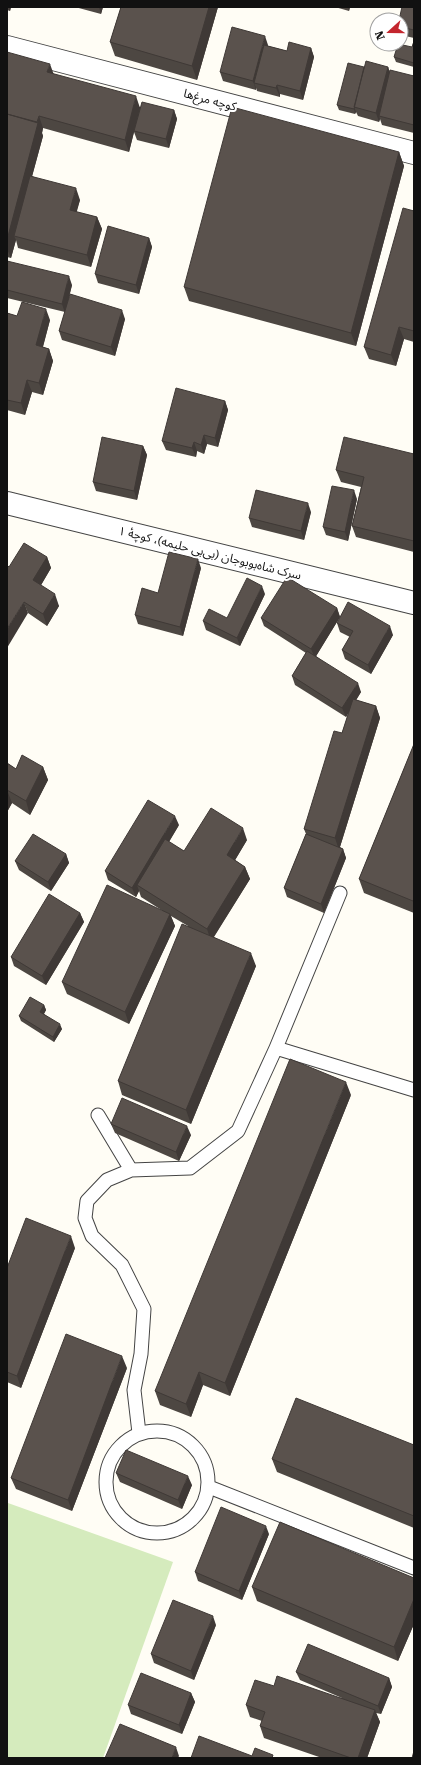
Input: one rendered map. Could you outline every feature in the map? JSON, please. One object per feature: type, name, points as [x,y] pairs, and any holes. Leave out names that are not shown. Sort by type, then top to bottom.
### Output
[{"type":"street","name":"کوچه مرغ‌ها","points":[[7,47],[414,153]]},
{"type":"street","name":"سرک شاه‌بوبوجان (بی‌بی حلیمه)، کوچۀ ۱","points":[[7,503],[414,603]]},
{"type":"lane","points":[[139,1434],[134,1390],[141,1354],[144,1309],[122,1265],[92,1236],[84,1218],[87,1201],[107,1180],[131,1170],[190,1168],[238,1131],[276,1048],[340,893]]},
{"type":"lane","points":[[276,1048],[414,1090]]},
{"type":"lane","points":[[98,1115],[131,1170]]},
{"type":"lane","points":[[164,1430],[188,1440],[204,1461],[209,1487],[197,1516],[171,1532],[140,1531],[115,1512],[105,1482],[114,1452],[139,1434],[164,1430]]},
{"type":"lane","points":[[209,1487],[414,1568]]},
{"type":"green space","points":[[8,1503],[173,1562],[103,1758],[7,1758]]},
{"type":"building","points":[[121,7],[209,7],[192,66],[110,42]]},
{"type":"building","points":[[402,7],[414,7],[414,30],[409,29],[409,12],[401,12]]},
{"type":"building","points":[[232,27],[265,36],[253,81],[220,72]]},
{"type":"building","points":[[414,41],[414,63],[394,57],[396,52],[409,52],[409,46],[412,47]]},
{"type":"building","points":[[289,42],[311,48],[300,91],[277,85],[276,88],[254,83],[264,45],[287,51]]},
{"type":"building","points":[[7,52],[50,64],[47,72],[136,96],[125,140],[39,116],[37,122],[7,114]]},
{"type":"building","points":[[366,61],[388,67],[376,113],[354,107]]},
{"type":"building","points":[[348,63],[364,67],[354,109],[337,105]]},
{"type":"building","points":[[390,70],[414,76],[414,125],[379,116]]},
{"type":"building","points":[[142,102],[174,110],[166,139],[134,131]]},
{"type":"building","points":[[232,107],[399,152],[351,333],[184,287]]},
{"type":"building","points":[[7,114],[38,123],[7,240]]},
{"type":"building","points":[[30,176],[76,188],[70,210],[97,217],[87,255],[14,236]]},
{"type":"building","points":[[403,208],[414,211],[414,331],[399,327],[391,355],[364,347]]},
{"type":"building","points":[[108,226],[149,238],[136,285],[95,274]]},
{"type":"building","points":[[7,261],[69,276],[62,304],[7,290]]},
{"type":"building","points":[[70,294],[122,310],[111,347],[59,331]]},
{"type":"building","points":[[22,302],[46,309],[36,345],[49,349],[39,383],[27,380],[21,403],[7,400],[7,313],[17,316]]},
{"type":"building","points":[[176,388],[225,401],[215,438],[204,435],[201,445],[194,442],[192,448],[162,441]]},
{"type":"building","points":[[102,437],[143,446],[134,491],[93,482]]},
{"type":"building","points":[[344,437],[414,454],[414,541],[352,526],[364,477],[336,470]]},
{"type":"building","points":[[332,486],[354,490],[345,532],[323,527]]},
{"type":"building","points":[[256,490],[308,503],[301,531],[249,518]]},
{"type":"building","points":[[24,543],[47,557],[33,580],[55,594],[43,614],[24,602],[7,629],[7,565],[9,567]]},
{"type":"building","points":[[169,552],[198,559],[180,627],[135,615],[142,588],[158,593]]},
{"type":"building","points":[[287,577],[337,608],[311,649],[261,618]]},
{"type":"building","points":[[247,578],[262,586],[237,638],[203,621],[209,609],[227,618]]},
{"type":"building","points":[[348,602],[390,626],[368,665],[342,650],[353,631],[337,623]]},
{"type":"building","points":[[307,651],[358,683],[342,708],[292,676]]},
{"type":"building","points":[[353,699],[376,706],[335,838],[304,829],[334,731],[342,733]]},
{"type":"building","points":[[414,744],[414,898],[413,901],[359,879]]},
{"type":"building","points":[[22,755],[43,767],[26,801],[7,790],[7,763],[16,769]]},
{"type":"building","points":[[148,800],[175,816],[132,888],[105,871]]},
{"type":"building","points":[[211,808],[243,828],[227,855],[245,867],[207,929],[137,885],[165,839],[184,851]]},
{"type":"building","points":[[33,834],[66,854],[48,882],[15,861]]},
{"type":"building","points":[[306,834],[343,849],[321,904],[284,888]]},
{"type":"building","points":[[107,885],[170,914],[125,1012],[62,982]]},
{"type":"building","points":[[49,894],[80,913],[42,976],[11,957]]},
{"type":"building","points":[[182,924],[251,953],[186,1110],[118,1081]]},
{"type":"building","points":[[30,997],[44,1005],[40,1012],[60,1024],[53,1037],[19,1016]]},
{"type":"building","points":[[290,1059],[346,1082],[225,1383],[199,1372],[186,1404],[155,1391]]},
{"type":"building","points":[[122,1098],[187,1126],[176,1152],[111,1124]]},
{"type":"building","points":[[26,1218],[71,1236],[17,1376],[7,1372],[7,1268]]},
{"type":"building","points":[[66,1334],[122,1356],[68,1500],[11,1478]]},
{"type":"building","points":[[296,1398],[414,1445],[414,1516],[272,1459]]},
{"type":"building","points":[[126,1450],[188,1476],[178,1500],[116,1473]]},
{"type":"building","points":[[221,1507],[266,1526],[239,1591],[195,1572]]},
{"type":"building","points":[[280,1522],[414,1578],[414,1599],[394,1647],[252,1587]]},
{"type":"building","points":[[173,1600],[213,1616],[191,1671],[151,1654]]},
{"type":"building","points":[[308,1644],[389,1678],[378,1706],[296,1672]]},
{"type":"building","points":[[141,1673],[191,1693],[179,1725],[128,1705]]},
{"type":"building","points":[[277,1676],[375,1710],[358,1758],[351,1758],[260,1726],[265,1712],[246,1705],[255,1680],[274,1686]]},
{"type":"building","points":[[120,1724],[176,1747],[172,1758],[105,1758]]},
{"type":"building","points":[[199,1736],[252,1756],[255,1748],[273,1755],[272,1758],[191,1758]]}]
